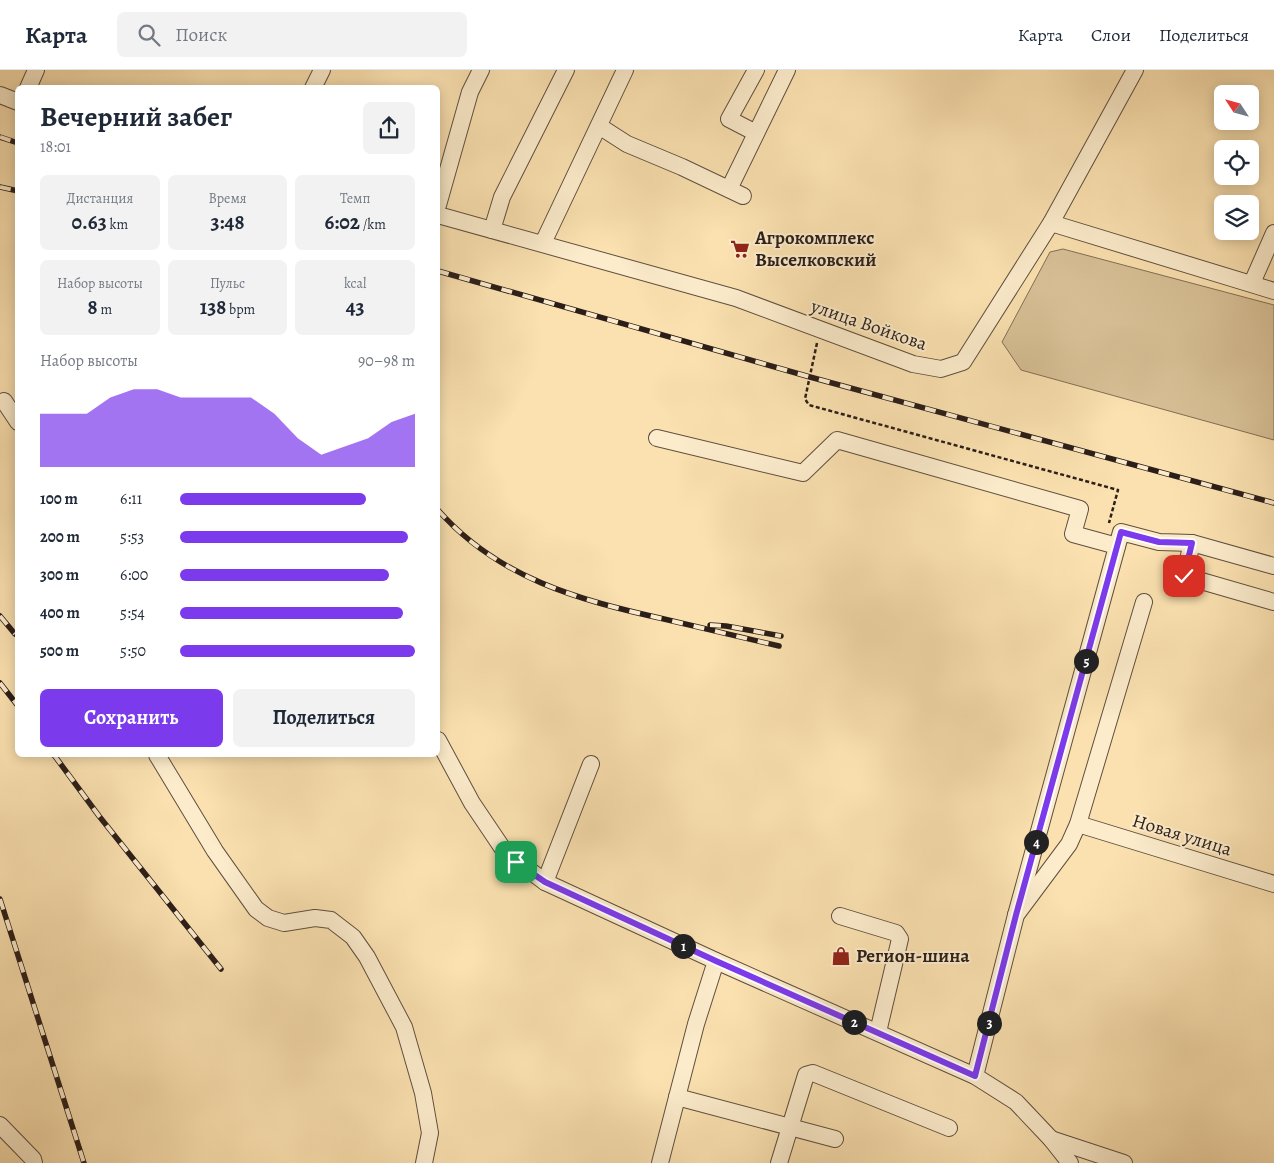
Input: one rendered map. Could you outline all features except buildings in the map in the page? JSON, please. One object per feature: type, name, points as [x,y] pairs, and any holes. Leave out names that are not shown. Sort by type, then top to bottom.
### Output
[{"type":"street","points":[[29,85],[36,70]]},
{"type":"street","points":[[314,85],[322,70]]},
{"type":"street","points":[[440,198],[470,92],[481,70]]},
{"type":"street","points":[[543,243],[625,70]]},
{"type":"street","points":[[756,70],[729,119],[756,133]]},
{"type":"street","points":[[599,126],[627,144],[736,193],[756,133],[787,70]]},
{"type":"street","name":"улица Войкова","points":[[440,216],[736,298],[913,364],[941,370],[963,362],[1051,223],[1135,70]]},
{"type":"street","points":[[492,230],[502,198],[562,72]]},
{"type":"street","points":[[0,95],[15,101]]},
{"type":"street","points":[[1051,223],[1274,291]]},
{"type":"street","points":[[1252,283],[1274,233]]},
{"type":"street","points":[[7,402],[15,417]]},
{"type":"street","points":[[657,438],[803,473],[837,440],[1080,509],[1073,534],[1110,544]]},
{"type":"street","points":[[975,1076],[1110,544],[1121,532],[1159,542],[1192,543],[1274,566]]},
{"type":"street","points":[[1192,543],[1184,576],[1274,602]]},
{"type":"street","points":[[1016,915],[1069,844],[1078,824],[1144,602]]},
{"type":"street","points":[[440,744],[472,803],[500,845],[516,862],[545,882],[716,961],[975,1076],[1016,1102],[1051,1139],[1070,1163]]},
{"type":"street","points":[[158,757],[214,851],[256,909],[268,918],[284,923],[315,918],[331,920],[353,937],[367,957],[404,1027],[423,1092],[430,1133],[424,1163]]},
{"type":"street","points":[[545,882],[591,764]]},
{"type":"street","name":"Новая улица","points":[[1078,824],[1274,884]]},
{"type":"street","points":[[840,916],[896,934],[900,939],[878,1032]]},
{"type":"street","points":[[660,1163],[696,1024],[716,961]]},
{"type":"street","points":[[779,1163],[806,1075],[813,1072],[949,1128]]},
{"type":"street","points":[[677,1098],[835,1139]]},
{"type":"street","points":[[0,1125],[33,1159],[34,1163]]},
{"type":"street","points":[[1051,1139],[1124,1163]]},
{"type":"path","points":[[817,340],[805,399],[809,405],[1118,490],[1110,544]]},
{"type":"shaded area","points":[[1063,249],[1274,305],[1274,440],[1021,370],[1002,342],[1050,252]]},
{"type":"railway","points":[[0,137],[15,142]]},
{"type":"railway","points":[[0,187],[15,190]]},
{"type":"railway","points":[[440,272],[810,377],[1274,503]]},
{"type":"railway","points":[[440,512],[461,533],[487,553],[541,583],[601,604],[779,646]]},
{"type":"railway","points":[[0,616],[15,634]]},
{"type":"railway","points":[[710,625],[781,636]]},
{"type":"railway","points":[[0,683],[15,702]]},
{"type":"railway","points":[[55,757],[99,816],[221,969]]},
{"type":"railway","points":[[0,899],[84,1163]]},
{"type":"place","name":"Агрокомплекс Выселковский","points":[[740,249]]},
{"type":"place","name":"Регион-шина","points":[[841,956]]},
{"type":"route","points":[[516,862],[545,882],[716,961],[975,1076],[1016,915],[1121,532],[1159,542],[1192,543],[1184,576]]}]
